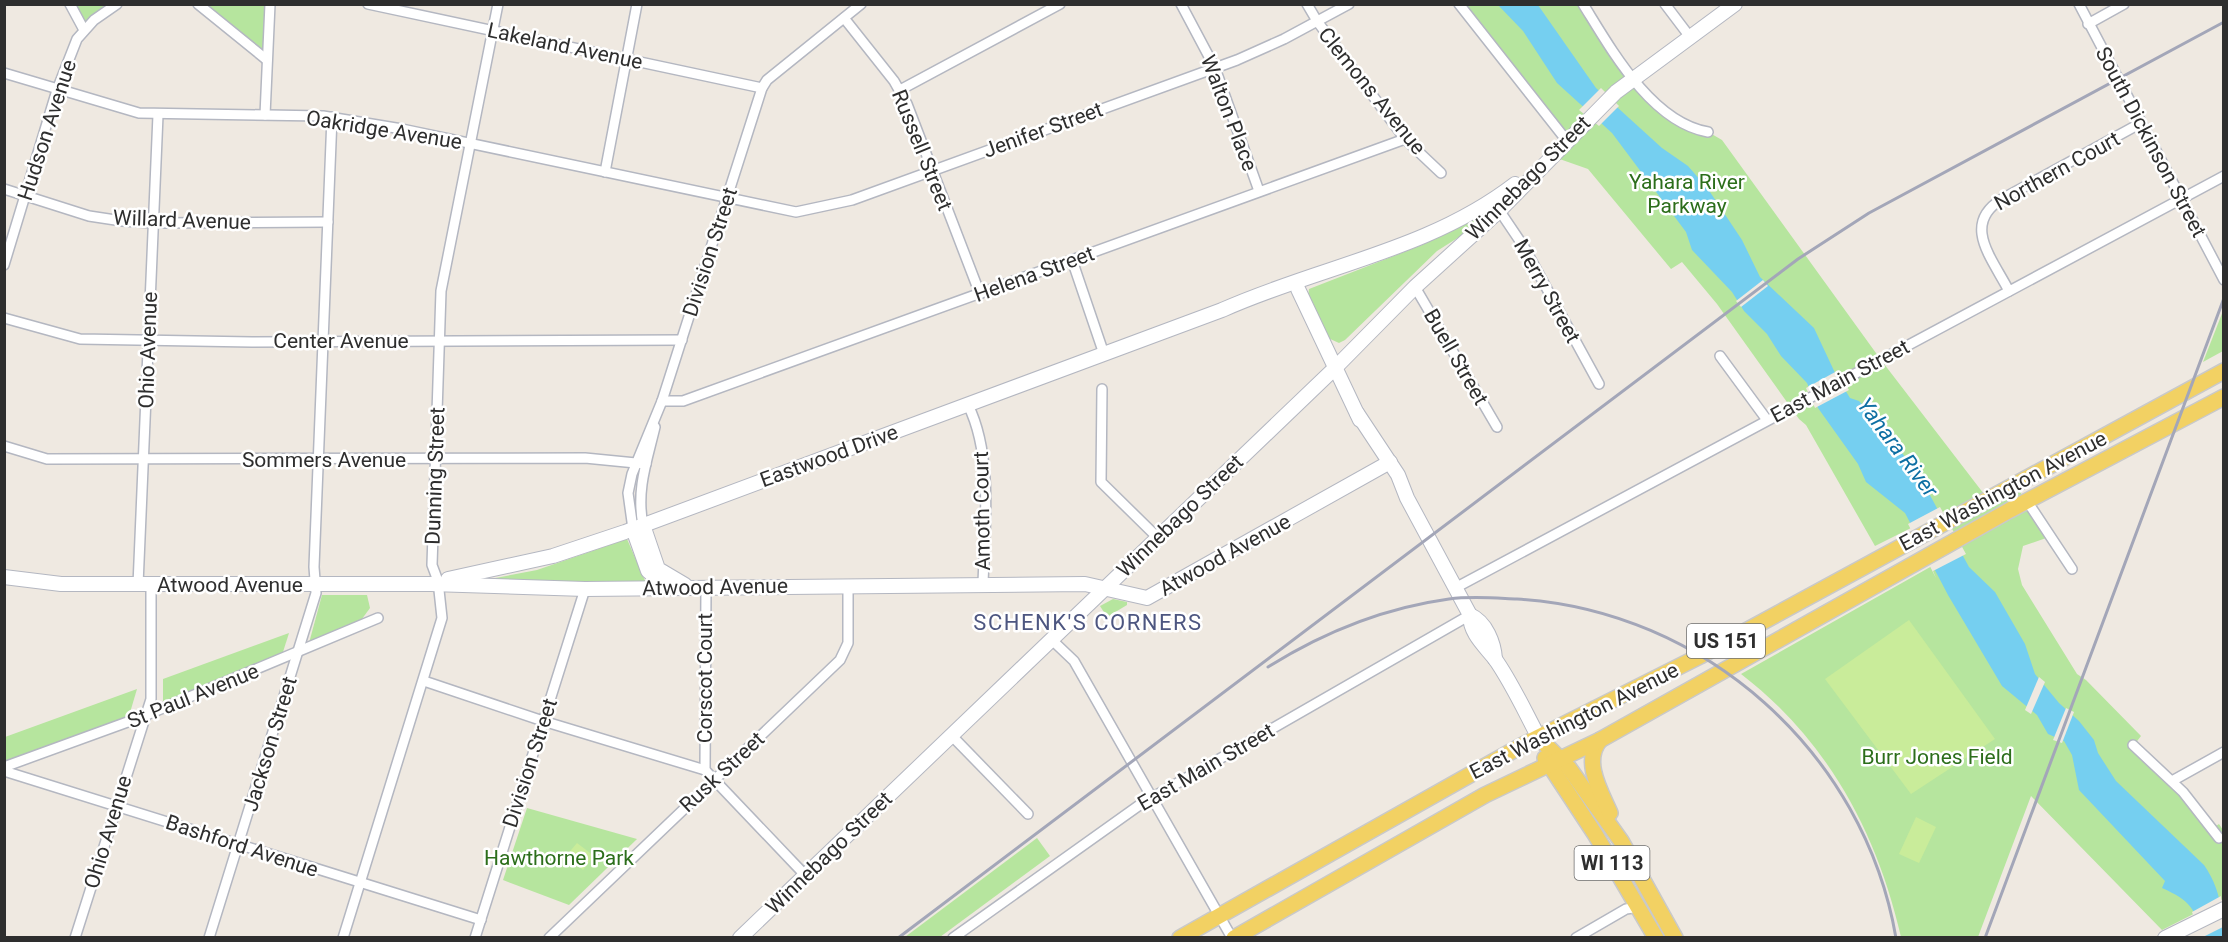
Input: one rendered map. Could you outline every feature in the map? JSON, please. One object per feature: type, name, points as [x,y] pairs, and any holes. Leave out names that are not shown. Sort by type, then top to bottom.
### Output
[{"type":"main road","name":"East Washington Avenue","points":[[1180,938],[1539,738],[1691,661],[2223,371]]},
{"type":"main road","name":"East Washington Avenue","points":[[1233,938],[1485,795],[1600,740],[1962,536],[2223,397]]},
{"type":"main road","name":"WI 113","points":[[1539,738],[1542,753],[1555,762],[1621,841],[1675,938]]},
{"type":"main road","points":[[1600,740],[1592,753],[1593,766],[1621,841]]},
{"type":"main road","name":"WI 113","points":[[1555,762],[1656,938]]},
{"type":"street","points":[[70,4],[84,30],[117,4]]},
{"type":"street","points":[[198,4],[267,60]]},
{"type":"street","points":[[265,115],[270,4]]},
{"type":"street","name":"Lakeland Avenue","points":[[368,4],[762,88]]},
{"type":"street","name":"Dunning Street","points":[[343,938],[442,618],[432,565],[441,291],[498,4]]},
{"type":"street","points":[[604,172],[637,4]]},
{"type":"street","points":[[762,88],[767,80],[861,4]]},
{"type":"street","points":[[900,90],[1060,4]]},
{"type":"street","name":"Walton Place","points":[[1181,4],[1215,68],[1259,191]]},
{"type":"street","name":"Clemons Avenue","points":[[1307,4],[1317,21],[1405,139],[1441,173]]},
{"type":"street","name":"Jenifer Street","points":[[727,199],[796,212],[852,200],[1259,51],[1349,4]]},
{"type":"street","points":[[1459,4],[1566,141]]},
{"type":"street","points":[[1583,4],[1631,79],[1644,95],[1677,118],[1708,132]]},
{"type":"street","points":[[1665,4],[1690,37]]},
{"type":"street","name":"Winnebago Street","points":[[1547,160],[1631,79],[1735,4]]},
{"type":"street","name":"South Dickinson Street","points":[[2079,4],[2223,280]]},
{"type":"street","points":[[2088,24],[2124,4]]},
{"type":"street","name":"Russell Street","points":[[843,18],[900,90],[907,104],[980,294]]},
{"type":"street","name":"Hudson Avenue","points":[[4,265],[57,90],[77,39],[84,30]]},
{"type":"street","name":"Oakridge Avenue","points":[[4,73],[134,112],[158,115],[332,117],[470,143],[727,199]]},
{"type":"street","name":"Division Street","points":[[682,586],[658,570],[638,527],[641,463],[762,88]]},
{"type":"street","name":"Ohio Avenue","points":[[75,938],[151,699],[145,585],[144,459],[158,115]]},
{"type":"street","name":"Jackson Street","points":[[209,938],[316,598],[318,460],[332,117]]},
{"type":"street","name":"Northern Court","points":[[2009,291],[1981,236],[1981,221],[1985,212],[2002,199],[2141,123]]},
{"type":"street","name":"Helena Street","points":[[662,401],[683,401],[1405,139]]},
{"type":"street","name":"Eastwood Drive","points":[[436,583],[553,556],[638,527],[1271,290],[1368,259],[1496,205],[1547,160]]},
{"type":"street","name":"East Main Street","points":[[1457,588],[2223,176]]},
{"type":"street","name":"Willard Avenue","points":[[4,189],[89,216],[154,223],[328,222]]},
{"type":"street","name":"Winnebago Street","points":[[740,938],[1334,369],[1496,205]]},
{"type":"street","name":"Merry Street","points":[[1496,205],[1524,247],[1599,384]]},
{"type":"street","name":"Eastwood Drive","points":[[1222,310],[1246,307],[1298,289],[1353,268],[1368,259]]},
{"type":"street","points":[[1072,260],[1104,354]]},
{"type":"street","name":"Buell Street","points":[[1415,287],[1497,427]]},
{"type":"street","points":[[1298,289],[1334,369],[1357,413],[1407,498],[1470,615],[1479,621],[1492,640],[1495,659],[1539,738]]},
{"type":"street","name":"Center Avenue","points":[[4,318],[73,338],[149,341],[682,340]]},
{"type":"street","points":[[1720,356],[1767,420]]},
{"type":"street","points":[[1102,389],[1101,482],[1158,538]]},
{"type":"street","name":"Amoth Court","points":[[968,405],[978,428],[983,450],[983,583]]},
{"type":"street","name":"Sommers Avenue","points":[[4,446],[47,459],[585,458],[641,463]]},
{"type":"street","name":"Atwood Avenue","points":[[4,577],[61,584],[436,583],[585,589],[682,586],[1085,584],[1139,597],[1155,596],[1386,464]]},
{"type":"street","points":[[2027,501],[2072,569]]},
{"type":"street","name":"Corscot Court","points":[[705,770],[706,586]]},
{"type":"street","name":"Rusk Street","points":[[549,938],[844,654],[848,643],[848,586]]},
{"type":"street","name":"Division Street","points":[[475,938],[585,589]]},
{"type":"street","name":"East Main Street","points":[[953,938],[1152,798],[1470,615]]},
{"type":"street","name":"St Paul Avenue","points":[[4,769],[144,716],[378,618]]},
{"type":"street","points":[[1052,640],[1074,661],[1233,938]]},
{"type":"street","points":[[424,681],[543,721],[705,770],[805,875]]},
{"type":"street","points":[[952,736],[1028,814]]},
{"type":"street","points":[[2133,745],[2172,782],[2219,838]]},
{"type":"street","points":[[2172,782],[2223,752]]},
{"type":"street","name":"Bashford Avenue","points":[[4,769],[360,884],[481,920]]},
{"type":"street","points":[[1576,938],[1626,909],[1638,908],[1652,900]]},
{"type":"street","points":[[2190,933],[2223,909]]},
{"type":"street","points":[[2165,938],[2190,933],[2223,919]]},
{"type":"green space","points":[[70,5],[117,5],[84,30]]},
{"type":"green space","points":[[198,5],[270,5],[267,60]]},
{"type":"green space","name":"Yahara River Parkway","points":[[1459,5],[1583,5],[1644,95],[1722,140],[1881,360],[1987,498],[2015,484],[2049,537],[2023,546],[2018,569],[2022,585],[2077,674],[2086,680],[2141,736],[2134,745],[2213,828],[2219,824],[2223,830],[2223,899],[2162,930],[2031,796],[1978,937],[1901,937],[1878,861],[1863,825],[1844,791],[1799,728],[1772,700],[1741,674],[1932,566],[1911,528],[1875,546],[1806,425],[1799,419],[1717,304],[1682,262],[1671,269],[1588,169],[1551,156],[1566,141]]},
{"type":"green space","points":[[1488,210],[1489,212],[1467,232],[1437,251],[1345,340],[1339,343],[1328,338],[1308,296],[1309,289],[1422,245]]},
{"type":"green space","points":[[2223,311],[2223,351],[2203,362]]},
{"type":"green space","points":[[627,539],[646,583],[480,581],[537,570]]},
{"type":"green space","points":[[322,595],[367,595],[370,608],[359,623],[309,643]]},
{"type":"green space","points":[[1113,599],[1127,602],[1127,605],[1107,617],[1100,606]]},
{"type":"green space","name":"Burr Jones Field","points":[[1909,620],[1995,739],[1911,794],[1825,679]]},
{"type":"green space","points":[[289,633],[283,652],[254,670],[163,703],[163,679]]},
{"type":"green space","points":[[137,689],[129,716],[5,761],[5,737]]},
{"type":"green space","name":"Hawthorne Park","points":[[527,808],[637,839],[569,905],[503,880]]},
{"type":"green space","points":[[1916,817],[1936,827],[1919,863],[1899,854]]},
{"type":"green space","points":[[1037,838],[1050,856],[940,937],[905,937]]},
{"type":"green space","points":[[577,843],[594,856],[583,870],[566,856]]},
{"type":"water","points":[[1498,5],[1538,5],[1596,88],[1662,148],[1688,166],[1708,189],[1742,240],[1760,277],[1814,328],[1836,375],[1850,398],[1859,401],[1878,422],[1919,475],[1969,567],[1995,592],[2025,644],[2035,674],[2094,740],[2098,753],[2116,781],[2204,865],[2214,882],[2220,900],[2223,937],[2204,937],[2190,906],[2162,888],[2165,881],[2079,790],[2072,755],[2064,741],[2048,734],[2037,715],[2002,686],[1948,595],[1905,513],[1866,482],[1858,464],[1818,408],[1807,383],[1781,356],[1767,334],[1744,311],[1732,292],[1692,250],[1686,232],[1612,133],[1557,83],[1523,31]]},
{"type":"pier","points":[[1601,88],[1619,106],[1599,126],[1579,110]]},
{"type":"pier","points":[[1763,280],[1768,286],[1741,307],[1736,301]]},
{"type":"pier","points":[[1837,371],[1849,390],[1815,408],[1806,388]]},
{"type":"pier","points":[[1940,507],[1966,554],[1933,571],[1936,578],[1908,524]]},
{"type":"pier","points":[[2039,677],[2045,682],[2031,714],[2025,710]]},
{"type":"pier","points":[[2066,708],[2074,712],[2062,743],[2053,740]]},
{"type":"pier","points":[[2221,896],[2223,927],[2201,938],[2192,912]]},
{"type":"railway","points":[[898,938],[1798,259],[1869,213],[2224,22]]},
{"type":"railway","points":[[1985,938],[2224,298]]},
{"type":"railway","points":[[1268,667],[1332,632],[1377,615],[1401,608],[1458,598],[1517,599],[1586,609],[1651,630],[1711,662],[1765,703],[1811,752],[1850,808],[1878,870],[1896,938]]},
{"type":"district","name":"SCHENK'S CORNERS","points":[[1088,622]]},
{"type":"water label","name":"Yahara River","points":[[1898,447]]}]
